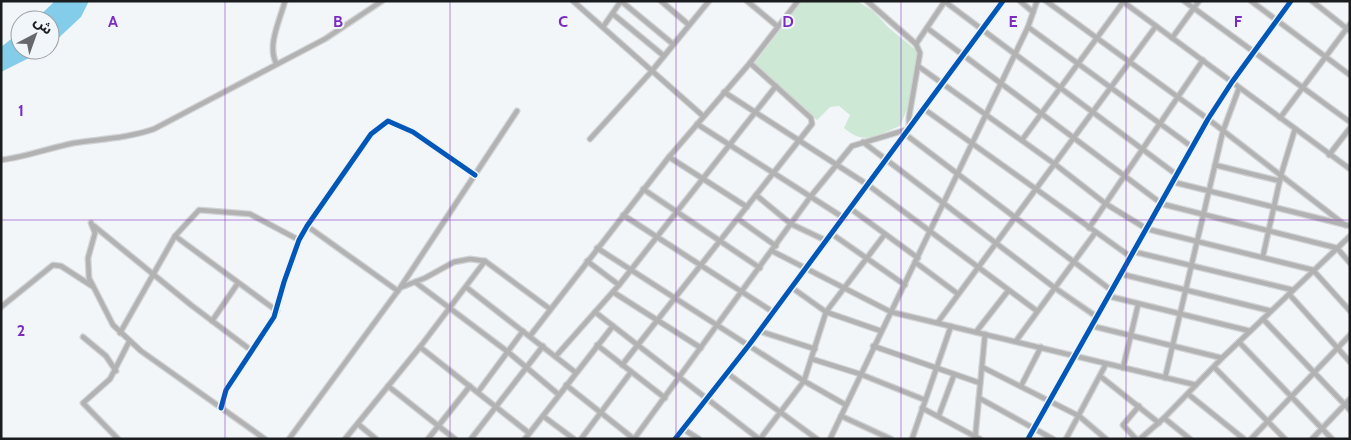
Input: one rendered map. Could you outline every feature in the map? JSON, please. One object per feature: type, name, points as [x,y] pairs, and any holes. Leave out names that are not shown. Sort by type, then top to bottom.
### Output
[{"type":"street","points":[[276,63],[272,46],[285,1]]},
{"type":"street","points":[[1,160],[23,157],[72,144],[140,134],[170,122],[345,27],[382,1]]},
{"type":"street","points":[[573,1],[703,116]]},
{"type":"street","points":[[603,27],[621,1],[673,44]]},
{"type":"street","points":[[661,1],[689,25]]},
{"type":"street","points":[[590,139],[651,72],[707,3],[701,1]]},
{"type":"street","points":[[867,1],[873,3],[916,44],[920,53],[909,117],[909,128]]},
{"type":"street","points":[[916,44],[945,1],[1177,175]]},
{"type":"street","points":[[1020,1],[1033,12]]},
{"type":"street","points":[[830,439],[1028,27],[1037,1]]},
{"type":"street","points":[[1046,1],[1208,119],[1348,226]]},
{"type":"street","points":[[1184,1],[1304,86],[1350,122]]},
{"type":"street","points":[[1172,38],[1199,1]]},
{"type":"street","points":[[1251,1],[1350,76]]},
{"type":"street","points":[[1028,439],[1111,290],[1162,204],[1208,119],[1232,82],[1292,1]]},
{"type":"street","points":[[1280,118],[1349,28],[1312,1]]},
{"type":"street","points":[[750,2],[777,26]]},
{"type":"street","points":[[530,336],[622,215],[696,124],[750,63],[797,2]]},
{"type":"street","points":[[675,439],[827,241],[904,134],[984,30],[1001,2]]},
{"type":"street","points":[[1022,140],[1123,2],[1350,170]]},
{"type":"street","points":[[613,14],[664,56]]},
{"type":"street","points":[[938,322],[1156,26]]},
{"type":"street","points":[[1028,27],[1192,147]]},
{"type":"street","points":[[927,28],[1040,115],[1162,204],[1203,216],[1337,248],[1350,263]]},
{"type":"street","points":[[1089,228],[1125,178],[1203,60]]},
{"type":"street","points":[[622,365],[721,241],[813,121],[750,63]]},
{"type":"street","points":[[918,66],[1056,164],[1106,204],[1147,229],[1313,270],[1350,311]]},
{"type":"street","points":[[556,356],[632,270],[676,211],[731,146],[776,86]]},
{"type":"street","points":[[1165,378],[1190,265],[1224,131],[1239,88]]},
{"type":"street","points":[[724,92],[868,185],[1037,311]]},
{"type":"street","points":[[924,110],[1131,257]]},
{"type":"street","points":[[289,439],[400,289],[517,111]]},
{"type":"street","points":[[221,408],[226,390],[277,311],[284,282],[299,240],[371,134],[388,121],[413,132],[475,175]]},
{"type":"street","points":[[696,124],[844,218]]},
{"type":"street","points":[[566,384],[634,439],[811,196],[854,144],[909,128]]},
{"type":"street","points":[[1330,155],[1350,128]]},
{"type":"street","points":[[1262,256],[1270,232],[1281,175],[1295,129]]},
{"type":"street","points":[[904,134],[1111,290]]},
{"type":"street","points":[[863,142],[1055,288],[1097,317]]},
{"type":"street","points":[[669,157],[747,207]]},
{"type":"street","points":[[1216,165],[1280,181]]},
{"type":"street","points":[[1173,182],[1348,226]]},
{"type":"street","points":[[643,189],[760,268]]},
{"type":"street","points":[[756,195],[791,224],[827,241]]},
{"type":"street","points":[[851,208],[958,294]]},
{"type":"street","points":[[120,333],[175,236],[197,211],[250,214],[299,240]]},
{"type":"street","points":[[622,215],[773,312]]},
{"type":"street","points":[[738,219],[776,246]]},
{"type":"street","points":[[252,351],[91,223],[95,233],[87,265],[92,286],[106,315],[120,333],[129,342],[266,439]]},
{"type":"street","points":[[307,226],[400,289]]},
{"type":"street","points":[[1016,341],[1095,233]]},
{"type":"street","points":[[832,234],[905,285]]},
{"type":"street","points":[[595,312],[760,439],[804,381],[826,312],[884,234]]},
{"type":"street","points":[[175,236],[277,311]]},
{"type":"street","points":[[1139,406],[1123,425],[1138,439],[1159,423],[1222,358],[1350,236]]},
{"type":"street","points":[[597,248],[804,381],[846,405]]},
{"type":"street","points":[[772,251],[891,312],[1196,385]]},
{"type":"street","points":[[1135,252],[1293,290]]},
{"type":"street","points":[[400,289],[454,262],[470,259],[484,261],[550,309]]},
{"type":"street","points":[[345,439],[420,348],[484,261]]},
{"type":"street","points":[[587,261],[619,285]]},
{"type":"street","points":[[1,307],[53,265],[61,266],[92,286]]},
{"type":"street","points":[[1121,274],[1271,311]]},
{"type":"street","points":[[415,282],[508,352],[558,394]]},
{"type":"street","points":[[212,321],[238,283]]},
{"type":"street","points":[[791,287],[826,312],[881,330]]},
{"type":"street","points":[[466,288],[523,330],[575,372]]},
{"type":"street","points":[[976,332],[1008,291]]},
{"type":"street","points":[[614,292],[701,348]]},
{"type":"street","points":[[1289,294],[1350,362]]},
{"type":"street","points":[[1108,296],[1138,305],[1250,331]]},
{"type":"street","points":[[1123,368],[1138,305]]},
{"type":"street","points":[[1263,319],[1350,410]]},
{"type":"street","points":[[525,439],[612,326]]},
{"type":"street","points":[[912,439],[951,326]]},
{"type":"street","points":[[1092,326],[1222,358]]},
{"type":"street","points":[[478,392],[523,330]]},
{"type":"street","points":[[759,332],[815,349]]},
{"type":"street","points":[[922,408],[939,415],[977,438],[985,334]]},
{"type":"street","points":[[1251,439],[1350,335]]},
{"type":"street","points":[[83,337],[106,356],[116,371]]},
{"type":"street","points":[[118,439],[83,403],[105,384],[116,371],[129,342]]},
{"type":"street","points":[[1239,342],[1332,439]]},
{"type":"street","points":[[471,439],[543,346]]},
{"type":"street","points":[[597,346],[665,398]]},
{"type":"street","points":[[874,346],[980,383]]},
{"type":"street","points":[[1021,386],[1041,347]]},
{"type":"street","points":[[420,348],[529,433]]},
{"type":"street","points":[[812,359],[860,374],[925,400]]},
{"type":"street","points":[[1066,439],[1106,364]]},
{"type":"street","points":[[982,367],[1079,416],[1106,439]]},
{"type":"street","points":[[1214,367],[1285,439]]},
{"type":"street","points":[[581,439],[631,372]]},
{"type":"street","points":[[727,373],[817,439]]},
{"type":"street","points":[[939,415],[954,375]]},
{"type":"street","points":[[1100,376],[1159,423]]},
{"type":"street","points":[[388,386],[455,439]]},
{"type":"street","points":[[428,439],[470,386]]},
{"type":"street","points":[[1188,394],[1244,439]]},
{"type":"street","points":[[979,398],[1053,439]]},
{"type":"street","points":[[1312,439],[1350,399]]},
{"type":"street","points":[[543,416],[574,439]]},
{"type":"street","points":[[841,416],[891,439]]},
{"type":"street","points":[[1164,418],[1190,439]]},
{"type":"street","points":[[358,424],[376,439]]},
{"type":"street","points":[[683,428],[699,439]]},
{"type":"street","points":[[1146,433],[1151,439]]},
{"type":"green space","points":[[802,1],[857,1],[873,11],[889,28],[916,50],[918,57],[910,102],[900,126],[871,137],[858,137],[844,128],[850,115],[839,106],[830,107],[817,120],[754,64]]},
{"type":"water","points":[[55,1],[89,1],[81,17],[60,37],[60,10],[46,10]]},
{"type":"water","points":[[10,40],[10,60],[25,60],[1,72],[1,47]]},
{"type":"cycle path","points":[[675,439],[749,345],[1003,1]]},
{"type":"cycle path","points":[[1028,439],[1208,119],[1232,82],[1291,1]]},
{"type":"cycle path","points":[[221,408],[226,390],[274,317],[299,240],[371,134],[388,121],[413,132],[475,175]]}]
